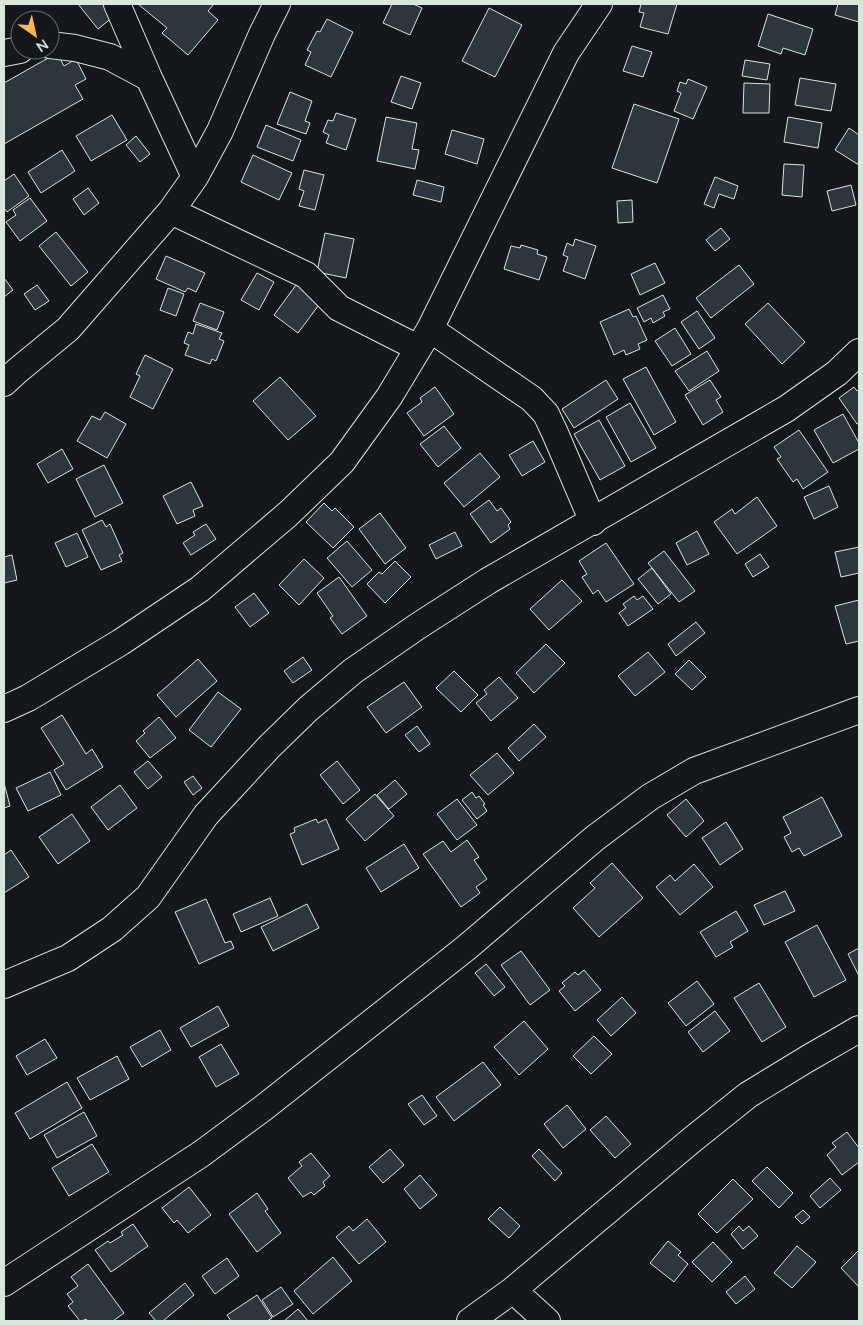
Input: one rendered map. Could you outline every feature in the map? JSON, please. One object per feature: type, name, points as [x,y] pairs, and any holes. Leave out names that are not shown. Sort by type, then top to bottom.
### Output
[{"type":"street","points":[[117,4],[195,177]]},
{"type":"street","points":[[4,383],[68,329],[172,211],[195,177],[220,130],[277,4]]},
{"type":"street","points":[[4,709],[28,698],[121,642],[200,590],[288,514],[342,462],[389,396],[424,338],[566,53],[599,4]]},
{"type":"street","points":[[60,46],[110,57],[149,78]]},
{"type":"street","points":[[172,211],[306,275],[338,308],[424,338],[532,399],[546,414],[593,522]]},
{"type":"street","points":[[4,985],[68,958],[112,929],[148,897],[206,815],[282,734],[352,671],[488,581],[786,409],[838,373],[859,352]]},
{"type":"street","points":[[4,1283],[201,1154],[262,1109],[466,948],[595,838],[650,797],[694,771],[859,710]]},
{"type":"street","points":[[470,1321],[513,1290],[748,1095],[859,1029]]},
{"type":"street","points":[[513,1290],[547,1321]]},
{"type":"building","points":[[78,4],[102,4],[113,17],[98,29]]},
{"type":"building","points":[[138,4],[214,4],[208,11],[218,20],[188,55],[162,33],[167,28]]},
{"type":"building","points":[[392,4],[413,4],[422,8],[410,35],[383,23]]},
{"type":"building","points":[[641,4],[677,4],[668,34],[640,27],[644,13],[639,12]]},
{"type":"building","points":[[838,4],[859,4],[859,22],[835,15]]},
{"type":"building","points":[[489,8],[522,25],[495,77],[462,61]]},
{"type":"building","points":[[768,14],[813,29],[805,55],[783,48],[781,54],[758,46]]},
{"type":"building","points":[[327,19],[353,32],[331,77],[305,65],[311,52],[307,50],[317,31],[320,32]]},
{"type":"building","points":[[632,46],[652,52],[643,77],[623,71]]},
{"type":"building","points":[[60,59],[64,66],[76,59],[86,79],[75,85],[83,99],[4,144],[4,83],[45,60]]},
{"type":"building","points":[[745,60],[770,64],[767,80],[742,76]]},
{"type":"building","points":[[401,76],[421,83],[412,109],[391,102]]},
{"type":"building","points":[[800,78],[836,84],[831,111],[795,105]]},
{"type":"building","points":[[688,79],[707,87],[693,119],[674,111],[681,93],[677,91],[680,82],[686,84]]},
{"type":"building","points":[[744,83],[770,84],[769,113],[743,113]]},
{"type":"building","points":[[290,92],[312,101],[305,121],[310,123],[306,134],[277,124]]},
{"type":"building","points":[[634,104],[679,119],[657,183],[612,168]]},
{"type":"building","points":[[336,113],[356,119],[346,150],[326,143],[329,135],[323,132],[328,120],[333,121]]},
{"type":"building","points":[[112,115],[127,140],[91,161],[76,136]]},
{"type":"building","points":[[386,117],[417,123],[412,149],[419,150],[415,169],[377,161]]},
{"type":"building","points":[[788,117],[822,123],[818,148],[784,142]]},
{"type":"building","points":[[266,125],[301,140],[293,161],[257,147]]},
{"type":"building","points":[[849,128],[859,135],[859,165],[835,150]]},
{"type":"building","points":[[452,130],[484,139],[477,164],[445,154]]},
{"type":"building","points":[[136,136],[150,154],[140,162],[126,145]]},
{"type":"building","points":[[62,150],[75,171],[41,193],[28,172]]},
{"type":"building","points":[[253,155],[292,173],[279,200],[241,182]]},
{"type":"building","points":[[784,164],[804,165],[802,197],[782,195]]},
{"type":"building","points":[[304,170],[324,175],[315,210],[299,206],[304,191],[299,189]]},
{"type":"building","points":[[14,174],[29,196],[7,212],[4,208],[4,181]]},
{"type":"building","points":[[715,177],[738,186],[734,199],[719,194],[714,208],[704,204]]},
{"type":"building","points":[[417,180],[444,187],[441,202],[413,195]]},
{"type":"building","points":[[851,185],[856,205],[832,211],[827,191]]},
{"type":"building","points":[[88,188],[99,203],[84,215],[73,199]]},
{"type":"building","points":[[30,198],[47,221],[20,241],[6,222],[16,215],[13,210]]},
{"type":"building","points":[[632,200],[633,222],[618,223],[617,201]]},
{"type":"building","points":[[721,228],[730,239],[715,251],[706,240]]},
{"type":"building","points":[[56,232],[88,272],[71,286],[39,246]]},
{"type":"building","points":[[325,233],[354,239],[346,278],[317,272]]},
{"type":"building","points":[[575,239],[596,246],[585,279],[563,271],[568,257],[563,255],[567,243],[573,246]]},
{"type":"building","points":[[521,245],[538,250],[537,254],[547,257],[539,280],[504,269],[511,246],[520,248]]},
{"type":"building","points":[[166,256],[205,273],[196,292],[188,288],[185,292],[156,279]]},
{"type":"building","points":[[655,263],[665,283],[640,295],[631,274]]},
{"type":"building","points":[[739,265],[754,284],[711,318],[696,298]]},
{"type":"building","points":[[257,273],[274,282],[259,310],[241,300]]},
{"type":"building","points":[[4,278],[13,290],[4,297]]},
{"type":"building","points":[[299,281],[324,298],[298,333],[274,315]]},
{"type":"building","points":[[37,285],[49,301],[35,310],[24,294]]},
{"type":"building","points":[[168,288],[184,294],[176,316],[160,310]]},
{"type":"building","points":[[663,295],[670,309],[663,312],[665,316],[653,323],[651,318],[644,322],[637,308]]},
{"type":"building","points":[[200,303],[224,312],[217,330],[193,321]]},
{"type":"building","points":[[768,303],[805,342],[782,364],[745,324]]},
{"type":"building","points":[[629,309],[633,317],[636,316],[647,340],[638,344],[640,349],[626,355],[624,350],[614,355],[600,322]]},
{"type":"building","points":[[697,311],[715,338],[699,349],[681,322]]},
{"type":"building","points":[[196,324],[222,333],[219,339],[224,341],[216,361],[212,359],[210,364],[185,355],[189,345],[184,343],[188,332],[193,334]]},
{"type":"building","points":[[675,328],[691,354],[672,366],[655,341]]},
{"type":"building","points":[[707,351],[719,371],[689,391],[675,371]]},
{"type":"building","points":[[145,355],[173,369],[153,409],[130,397],[140,376],[136,374]]},
{"type":"building","points":[[646,367],[676,422],[654,435],[623,379]]},
{"type":"building","points":[[280,377],[316,416],[288,440],[253,401]]},
{"type":"building","points":[[606,380],[618,399],[574,428],[562,409]]},
{"type":"building","points":[[710,380],[721,397],[716,400],[723,412],[703,425],[685,395]]},
{"type":"building","points":[[435,387],[454,414],[424,436],[407,413],[422,402],[420,398]]},
{"type":"building","points":[[854,387],[857,391],[859,389],[859,423],[857,424],[839,398]]},
{"type":"building","points":[[630,403],[656,448],[631,462],[606,417]]},
{"type":"building","points":[[105,412],[126,424],[107,458],[77,441],[92,416],[100,420]]},
{"type":"building","points":[[843,414],[859,443],[859,449],[833,463],[814,430]]},
{"type":"building","points":[[599,420],[625,466],[600,480],[574,434]]},
{"type":"building","points":[[444,426],[461,448],[438,467],[420,444]]},
{"type":"building","points":[[799,430],[828,472],[803,489],[797,479],[793,482],[777,459],[781,457],[774,447]]},
{"type":"building","points":[[533,441],[545,462],[522,476],[509,455]]},
{"type":"building","points":[[62,449],[73,469],[48,483],[37,464]]},
{"type":"building","points":[[480,453],[500,477],[464,507],[444,483]]},
{"type":"building","points":[[104,465],[123,503],[95,517],[76,479]]},
{"type":"building","points":[[191,482],[203,506],[193,510],[195,516],[177,524],[163,496]]},
{"type":"building","points":[[829,486],[838,507],[814,519],[804,497]]},
{"type":"building","points":[[757,497],[777,526],[737,554],[714,522],[732,509],[735,514]]},
{"type":"building","points":[[489,500],[497,511],[501,508],[511,522],[508,525],[510,529],[491,543],[470,514]]},
{"type":"building","points":[[324,503],[332,511],[335,508],[354,527],[333,548],[306,522]]},
{"type":"building","points":[[380,513],[406,548],[385,564],[359,529]]},
{"type":"building","points":[[102,520],[106,527],[110,524],[123,553],[119,555],[122,561],[101,570],[82,530]]},
{"type":"building","points":[[206,524],[216,539],[191,555],[183,543],[195,535],[193,532]]},
{"type":"building","points":[[697,531],[709,554],[687,565],[676,543]]},
{"type":"building","points":[[455,532],[462,546],[436,559],[429,545]]},
{"type":"building","points":[[77,533],[88,557],[66,567],[55,543]]},
{"type":"building","points":[[347,541],[372,570],[352,587],[327,558]]},
{"type":"building","points":[[606,543],[634,584],[606,602],[598,590],[593,594],[582,577],[587,574],[579,561]]},
{"type":"building","points":[[859,547],[859,573],[841,577],[835,552]]},
{"type":"building","points":[[664,551],[695,591],[679,602],[648,563]]},
{"type":"building","points":[[760,554],[769,567],[753,577],[745,564]]},
{"type":"building","points":[[12,555],[17,580],[4,583],[4,557]]},
{"type":"building","points":[[304,559],[324,578],[299,605],[279,585]]},
{"type":"building","points":[[395,561],[411,577],[385,603],[367,584],[379,572],[382,574]]},
{"type":"building","points":[[652,568],[671,594],[658,604],[638,579]]},
{"type":"building","points":[[339,577],[367,616],[342,634],[330,618],[333,616],[317,593]]},
{"type":"building","points":[[562,580],[582,601],[549,630],[530,609]]},
{"type":"building","points":[[254,593],[269,613],[250,627],[235,607]]},
{"type":"building","points":[[634,596],[637,600],[643,596],[653,609],[628,626],[619,613],[626,608],[623,604]]},
{"type":"building","points":[[859,600],[859,641],[846,644],[835,606]]},
{"type":"building","points":[[696,622],[705,633],[676,656],[668,644]]},
{"type":"building","points":[[546,644],[565,663],[534,693],[516,673]]},
{"type":"building","points":[[648,652],[665,672],[635,696],[618,676]]},
{"type":"building","points":[[303,657],[312,670],[293,683],[284,671]]},
{"type":"building","points":[[198,659],[217,681],[176,717],[157,695]]},
{"type":"building","points":[[689,660],[706,677],[692,690],[675,674]]},
{"type":"building","points":[[454,671],[478,695],[461,712],[436,688]]},
{"type":"building","points":[[499,677],[518,698],[491,721],[476,703],[487,694],[484,690]]},
{"type":"building","points":[[404,682],[422,707],[386,733],[367,707]]},
{"type":"building","points":[[218,692],[241,709],[211,747],[189,730]]},
{"type":"building","points":[[62,715],[86,754],[92,749],[103,767],[66,790],[54,770],[64,764],[41,728]]},
{"type":"building","points":[[159,717],[176,738],[150,758],[136,741],[145,733],[143,731]]},
{"type":"building","points":[[534,724],[546,737],[519,761],[508,748]]},
{"type":"building","points":[[417,726],[430,744],[419,752],[405,735]]},
{"type":"building","points":[[497,753],[514,773],[488,795],[470,775]]},
{"type":"building","points":[[148,761],[162,777],[148,789],[134,772]]},
{"type":"building","points":[[337,761],[360,790],[343,804],[320,775]]},
{"type":"building","points":[[50,772],[61,795],[28,811],[16,788]]},
{"type":"building","points":[[193,776],[202,788],[193,795],[184,782]]},
{"type":"building","points":[[395,780],[407,794],[389,809],[377,795]]},
{"type":"building","points":[[4,783],[10,806],[4,808]]},
{"type":"building","points":[[120,785],[137,808],[108,830],[91,807]]},
{"type":"building","points":[[472,792],[476,798],[479,796],[485,804],[483,805],[487,811],[477,819],[462,800]]},
{"type":"building","points":[[375,794],[394,816],[365,841],[346,819]]},
{"type":"building","points":[[822,797],[842,836],[804,856],[799,848],[792,852],[784,837],[791,833],[783,817]]},
{"type":"building","points":[[457,799],[477,825],[457,840],[437,814]]},
{"type":"building","points":[[686,799],[704,821],[686,837],[667,815]]},
{"type":"building","points":[[72,814],[90,841],[58,864],[39,837]]},
{"type":"building","points":[[316,819],[318,823],[326,819],[339,849],[302,865],[290,834],[295,832],[294,828]]},
{"type":"building","points":[[726,822],[743,849],[720,865],[702,838]]},
{"type":"building","points":[[467,840],[479,857],[474,860],[487,879],[476,887],[480,893],[461,907],[423,854],[443,841],[451,852]]},
{"type":"building","points":[[404,844],[419,868],[381,892],[366,868]]},
{"type":"building","points":[[11,850],[29,877],[4,893],[4,855]]},
{"type":"building","points":[[612,863],[643,898],[599,937],[573,908],[595,888],[590,883]]},
{"type":"building","points":[[694,864],[713,887],[680,915],[656,887],[670,875],[675,881]]},
{"type":"building","points":[[785,891],[795,911],[764,925],[754,905]]},
{"type":"building","points":[[270,898],[278,916],[241,932],[233,914]]},
{"type":"building","points":[[206,899],[225,943],[231,941],[234,948],[199,964],[175,912]]},
{"type":"building","points":[[307,904],[319,928],[273,951],[261,927]]},
{"type":"building","points":[[736,911],[748,931],[730,942],[733,947],[716,957],[700,932]]},
{"type":"building","points":[[817,925],[846,980],[814,997],[785,942]]},
{"type":"building","points":[[859,948],[859,976],[848,954]]},
{"type":"building","points":[[521,951],[550,990],[530,1005],[501,965]]},
{"type":"building","points":[[486,964],[505,987],[494,996],[475,973]]},
{"type":"building","points":[[584,970],[601,990],[575,1011],[559,991],[565,986],[562,983],[575,972],[578,975]]},
{"type":"building","points":[[697,981],[714,1004],[686,1026],[668,1003]]},
{"type":"building","points":[[759,983],[786,1027],[762,1042],[734,998]]},
{"type":"building","points":[[622,997],[636,1013],[611,1036],[597,1020]]},
{"type":"building","points":[[218,1006],[229,1026],[191,1047],[180,1028]]},
{"type":"building","points":[[715,1011],[730,1031],[703,1052],[688,1032]]},
{"type":"building","points":[[524,1021],[548,1049],[519,1075],[494,1047]]},
{"type":"building","points":[[160,1030],[171,1050],[142,1067],[130,1047]]},
{"type":"building","points":[[594,1036],[612,1054],[591,1074],[573,1056]]},
{"type":"building","points":[[45,1039],[57,1058],[27,1075],[16,1056]]},
{"type":"building","points":[[221,1044],[239,1074],[216,1087],[199,1057]]},
{"type":"building","points":[[117,1056],[129,1079],[90,1100],[77,1078]]},
{"type":"building","points":[[483,1062],[501,1085],[454,1121],[436,1097]]},
{"type":"building","points":[[67,1082],[82,1108],[30,1139],[15,1113]]},
{"type":"building","points":[[422,1095],[437,1116],[424,1125],[408,1104]]},
{"type":"building","points":[[567,1105],[586,1129],[563,1148],[544,1124]]},
{"type":"building","points":[[84,1112],[97,1136],[57,1158],[44,1135]]},
{"type":"building","points":[[606,1116],[631,1144],[615,1158],[590,1130]]},
{"type":"building","points":[[847,1132],[859,1148],[859,1162],[842,1175],[827,1155],[836,1147],[832,1143]]},
{"type":"building","points":[[92,1144],[109,1172],[69,1196],[52,1168]]},
{"type":"building","points":[[390,1149],[404,1165],[383,1183],[369,1167]]},
{"type":"building","points":[[539,1149],[562,1173],[555,1181],[532,1156]]},
{"type":"building","points":[[311,1153],[330,1176],[323,1182],[325,1186],[314,1195],[311,1192],[303,1197],[288,1178],[302,1166],[299,1162]]},
{"type":"building","points":[[767,1167],[793,1193],[779,1208],[752,1181]]},
{"type":"building","points":[[420,1175],[437,1195],[420,1209],[404,1189]]},
{"type":"building","points":[[830,1178],[841,1190],[820,1208],[810,1196]]},
{"type":"building","points":[[733,1179],[753,1199],[717,1233],[698,1214]]},
{"type":"building","points":[[189,1187],[211,1215],[188,1233],[177,1220],[174,1223],[162,1208]]},
{"type":"building","points":[[257,1193],[268,1209],[265,1211],[281,1233],[257,1252],[229,1214]]},
{"type":"building","points":[[500,1207],[520,1226],[509,1238],[488,1219]]},
{"type":"building","points":[[803,1210],[810,1217],[802,1224],[795,1217]]},
{"type":"building","points":[[367,1219],[386,1242],[359,1264],[336,1237],[349,1226],[353,1231]]},
{"type":"building","points":[[133,1224],[148,1246],[111,1272],[95,1250],[108,1241],[110,1243],[123,1235],[121,1232]]},
{"type":"building","points":[[739,1226],[743,1231],[749,1226],[758,1236],[743,1249],[731,1234]]},
{"type":"building","points":[[668,1241],[681,1252],[678,1255],[688,1264],[674,1282],[650,1263]]},
{"type":"building","points":[[713,1242],[732,1262],[712,1282],[692,1262]]},
{"type":"building","points":[[797,1246],[816,1262],[792,1288],[774,1273]]},
{"type":"building","points":[[859,1250],[859,1287],[841,1268]]},
{"type":"building","points":[[333,1257],[352,1281],[313,1314],[294,1291]]},
{"type":"building","points":[[227,1258],[239,1276],[215,1294],[202,1276]]},
{"type":"building","points":[[88,1264],[124,1313],[113,1321],[88,1321],[86,1319],[80,1321],[68,1306],[73,1302],[67,1294],[78,1286],[71,1277]]},
{"type":"building","points":[[745,1276],[755,1289],[736,1304],[726,1292]]},
{"type":"building","points":[[185,1283],[194,1295],[163,1321],[156,1321],[149,1313]]},
{"type":"building","points":[[281,1287],[293,1304],[273,1317],[262,1300]]},
{"type":"building","points":[[257,1295],[272,1318],[267,1321],[231,1321],[227,1315]]},
{"type":"building","points":[[298,1309],[308,1321],[284,1321]]}]
